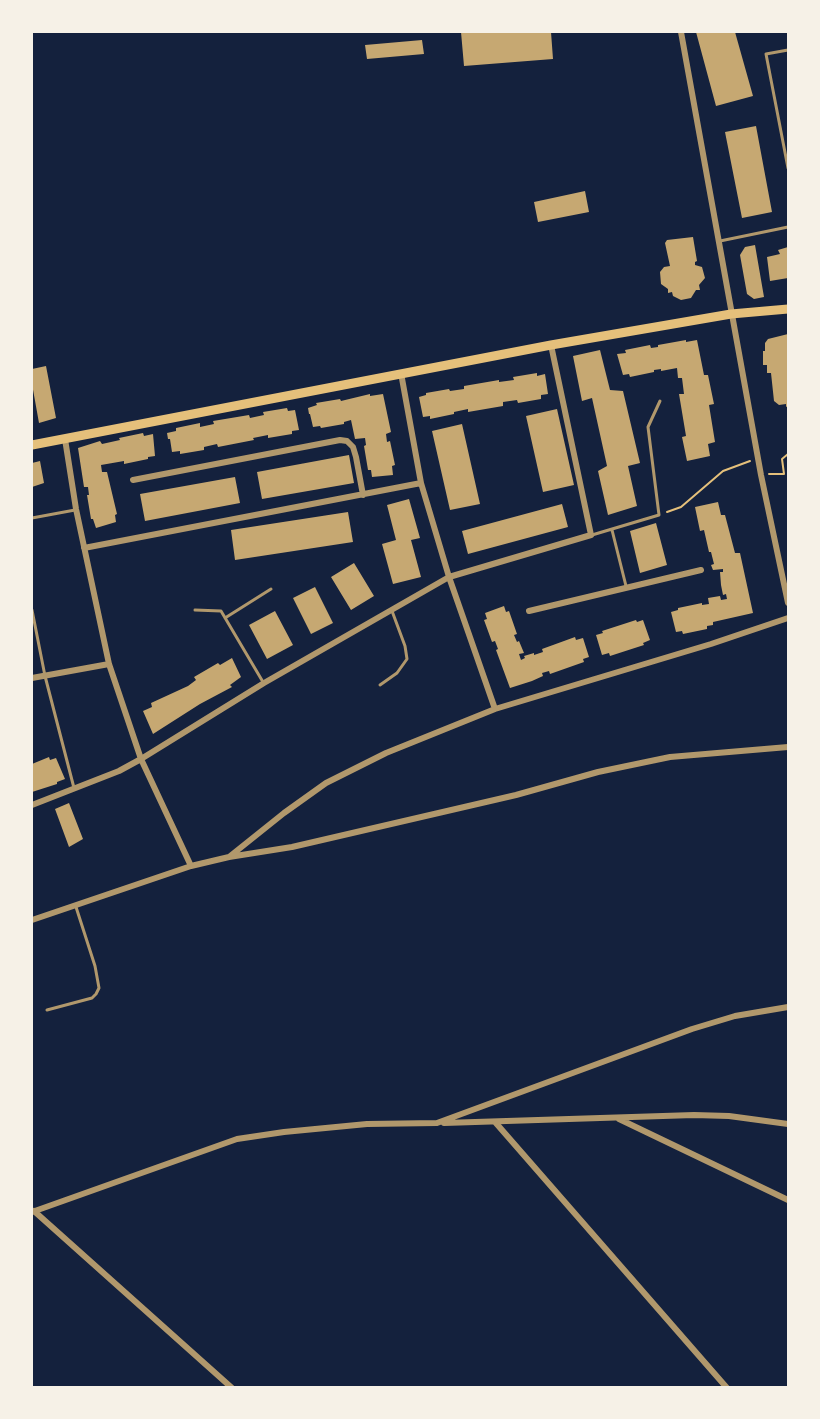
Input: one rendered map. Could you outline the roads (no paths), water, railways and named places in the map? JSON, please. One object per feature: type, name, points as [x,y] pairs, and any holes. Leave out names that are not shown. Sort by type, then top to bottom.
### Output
[{"type":"main road","points":[[32,445],[551,345],[731,314],[789,309]]},
{"type":"street","points":[[681,32],[760,475],[789,603]]},
{"type":"street","points":[[32,805],[119,771],[141,759],[264,683],[449,577],[591,535],[551,345]]},
{"type":"street","points":[[401,373],[422,483],[449,577],[495,709]]},
{"type":"street","points":[[65,439],[76,509],[109,664],[141,759],[191,866]]},
{"type":"street","points":[[133,480],[328,442],[347,441],[353,447],[356,457],[363,495]]},
{"type":"street","points":[[84,548],[422,483]]},
{"type":"street","points":[[529,611],[626,586],[701,570]]},
{"type":"street","points":[[228,857],[326,783],[386,753],[495,709],[789,618]]},
{"type":"street","points":[[32,678],[109,664]]},
{"type":"street","points":[[32,920],[191,866],[228,857],[292,847],[516,795],[598,772],[670,757],[789,747]]},
{"type":"street","points":[[437,1123],[692,1029],[735,1016],[789,1007]]},
{"type":"street","points":[[232,1388],[33,1211],[237,1139],[284,1132],[368,1124],[694,1115],[729,1116],[789,1124]]},
{"type":"street","points":[[616,1118],[789,1200]]},
{"type":"street","points":[[495,1122],[727,1388]]},
{"type":"lane","points":[[789,50],[766,54],[789,168]]},
{"type":"lane","points":[[719,242],[789,227]]},
{"type":"lane","points":[[591,535],[659,515],[648,427],[660,401]]},
{"type":"lane","points":[[32,518],[76,509]]},
{"type":"lane","points":[[612,530],[626,586]]},
{"type":"lane","points":[[225,618],[271,589]]},
{"type":"lane","points":[[32,610],[45,676],[74,788]]},
{"type":"lane","points":[[195,610],[221,611],[264,683]]},
{"type":"lane","points":[[380,685],[398,673],[407,659],[405,646],[392,610]]},
{"type":"lane","points":[[47,1010],[92,998],[99,988],[95,966],[76,905]]}]
